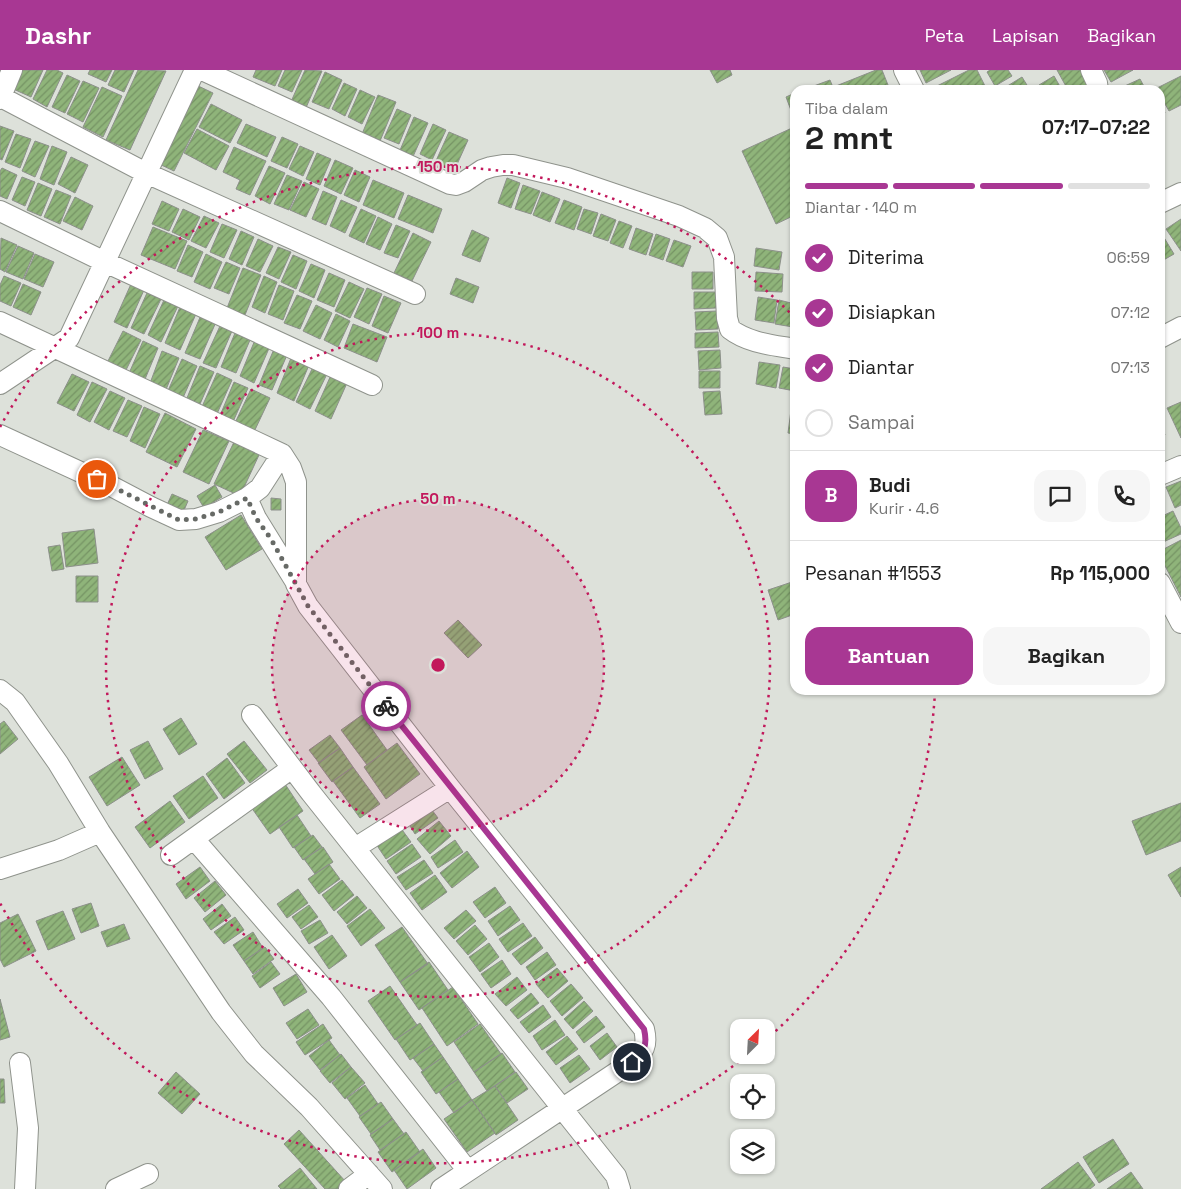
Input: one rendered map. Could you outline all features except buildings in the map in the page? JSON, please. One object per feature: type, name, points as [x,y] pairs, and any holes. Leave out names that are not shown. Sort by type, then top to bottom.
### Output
[{"type":"street","points":[[12,70],[0,98],[146,173],[415,294]]},
{"type":"street","points":[[0,384],[69,338],[195,70]]},
{"type":"street","points":[[202,70],[450,184],[456,185],[464,182],[482,170],[491,167],[513,165],[567,178],[679,216],[705,228],[717,238],[724,257],[727,318],[730,329],[744,338],[753,341],[790,348]]},
{"type":"street","points":[[904,70],[912,85]]},
{"type":"street","points":[[1091,70],[1097,85]]},
{"type":"street","points":[[1165,201],[1181,193]]},
{"type":"street","points":[[0,211],[105,262],[372,385]]},
{"type":"street","points":[[0,322],[282,454],[291,468],[296,482],[296,584]]},
{"type":"street","points":[[1165,335],[1181,327]]},
{"type":"street","points":[[0,435],[179,520],[196,519],[219,512],[247,498],[260,488],[282,454]]},
{"type":"street","points":[[1165,473],[1181,466]]},
{"type":"street","points":[[247,498],[256,518],[271,539],[308,606],[450,788],[644,1029],[646,1040],[643,1052],[632,1062],[440,1189]]},
{"type":"street","points":[[1165,593],[1181,623]]},
{"type":"street","points":[[0,690],[15,702],[53,755],[100,832],[220,1012],[254,1054],[309,1107],[382,1189]]},
{"type":"street","points":[[252,715],[355,848],[616,1176],[620,1189]]},
{"type":"street","points":[[171,855],[292,768]]},
{"type":"street","points":[[355,848],[450,788]]},
{"type":"street","points":[[0,869],[59,850],[100,832]]},
{"type":"street","points":[[194,839],[331,997],[468,1170]]},
{"type":"street","points":[[20,1062],[28,1128],[25,1189]]},
{"type":"street","points":[[116,1189],[148,1174]]},
{"type":"street","points":[[349,1189],[369,1174]]},
{"type":"way so far","points":[[97,479],[179,520],[196,519],[219,512],[247,498],[256,518],[271,539],[308,606],[386,706]]},
{"type":"route","points":[[386,706],[644,1029],[646,1040],[643,1052],[632,1062]]}]
